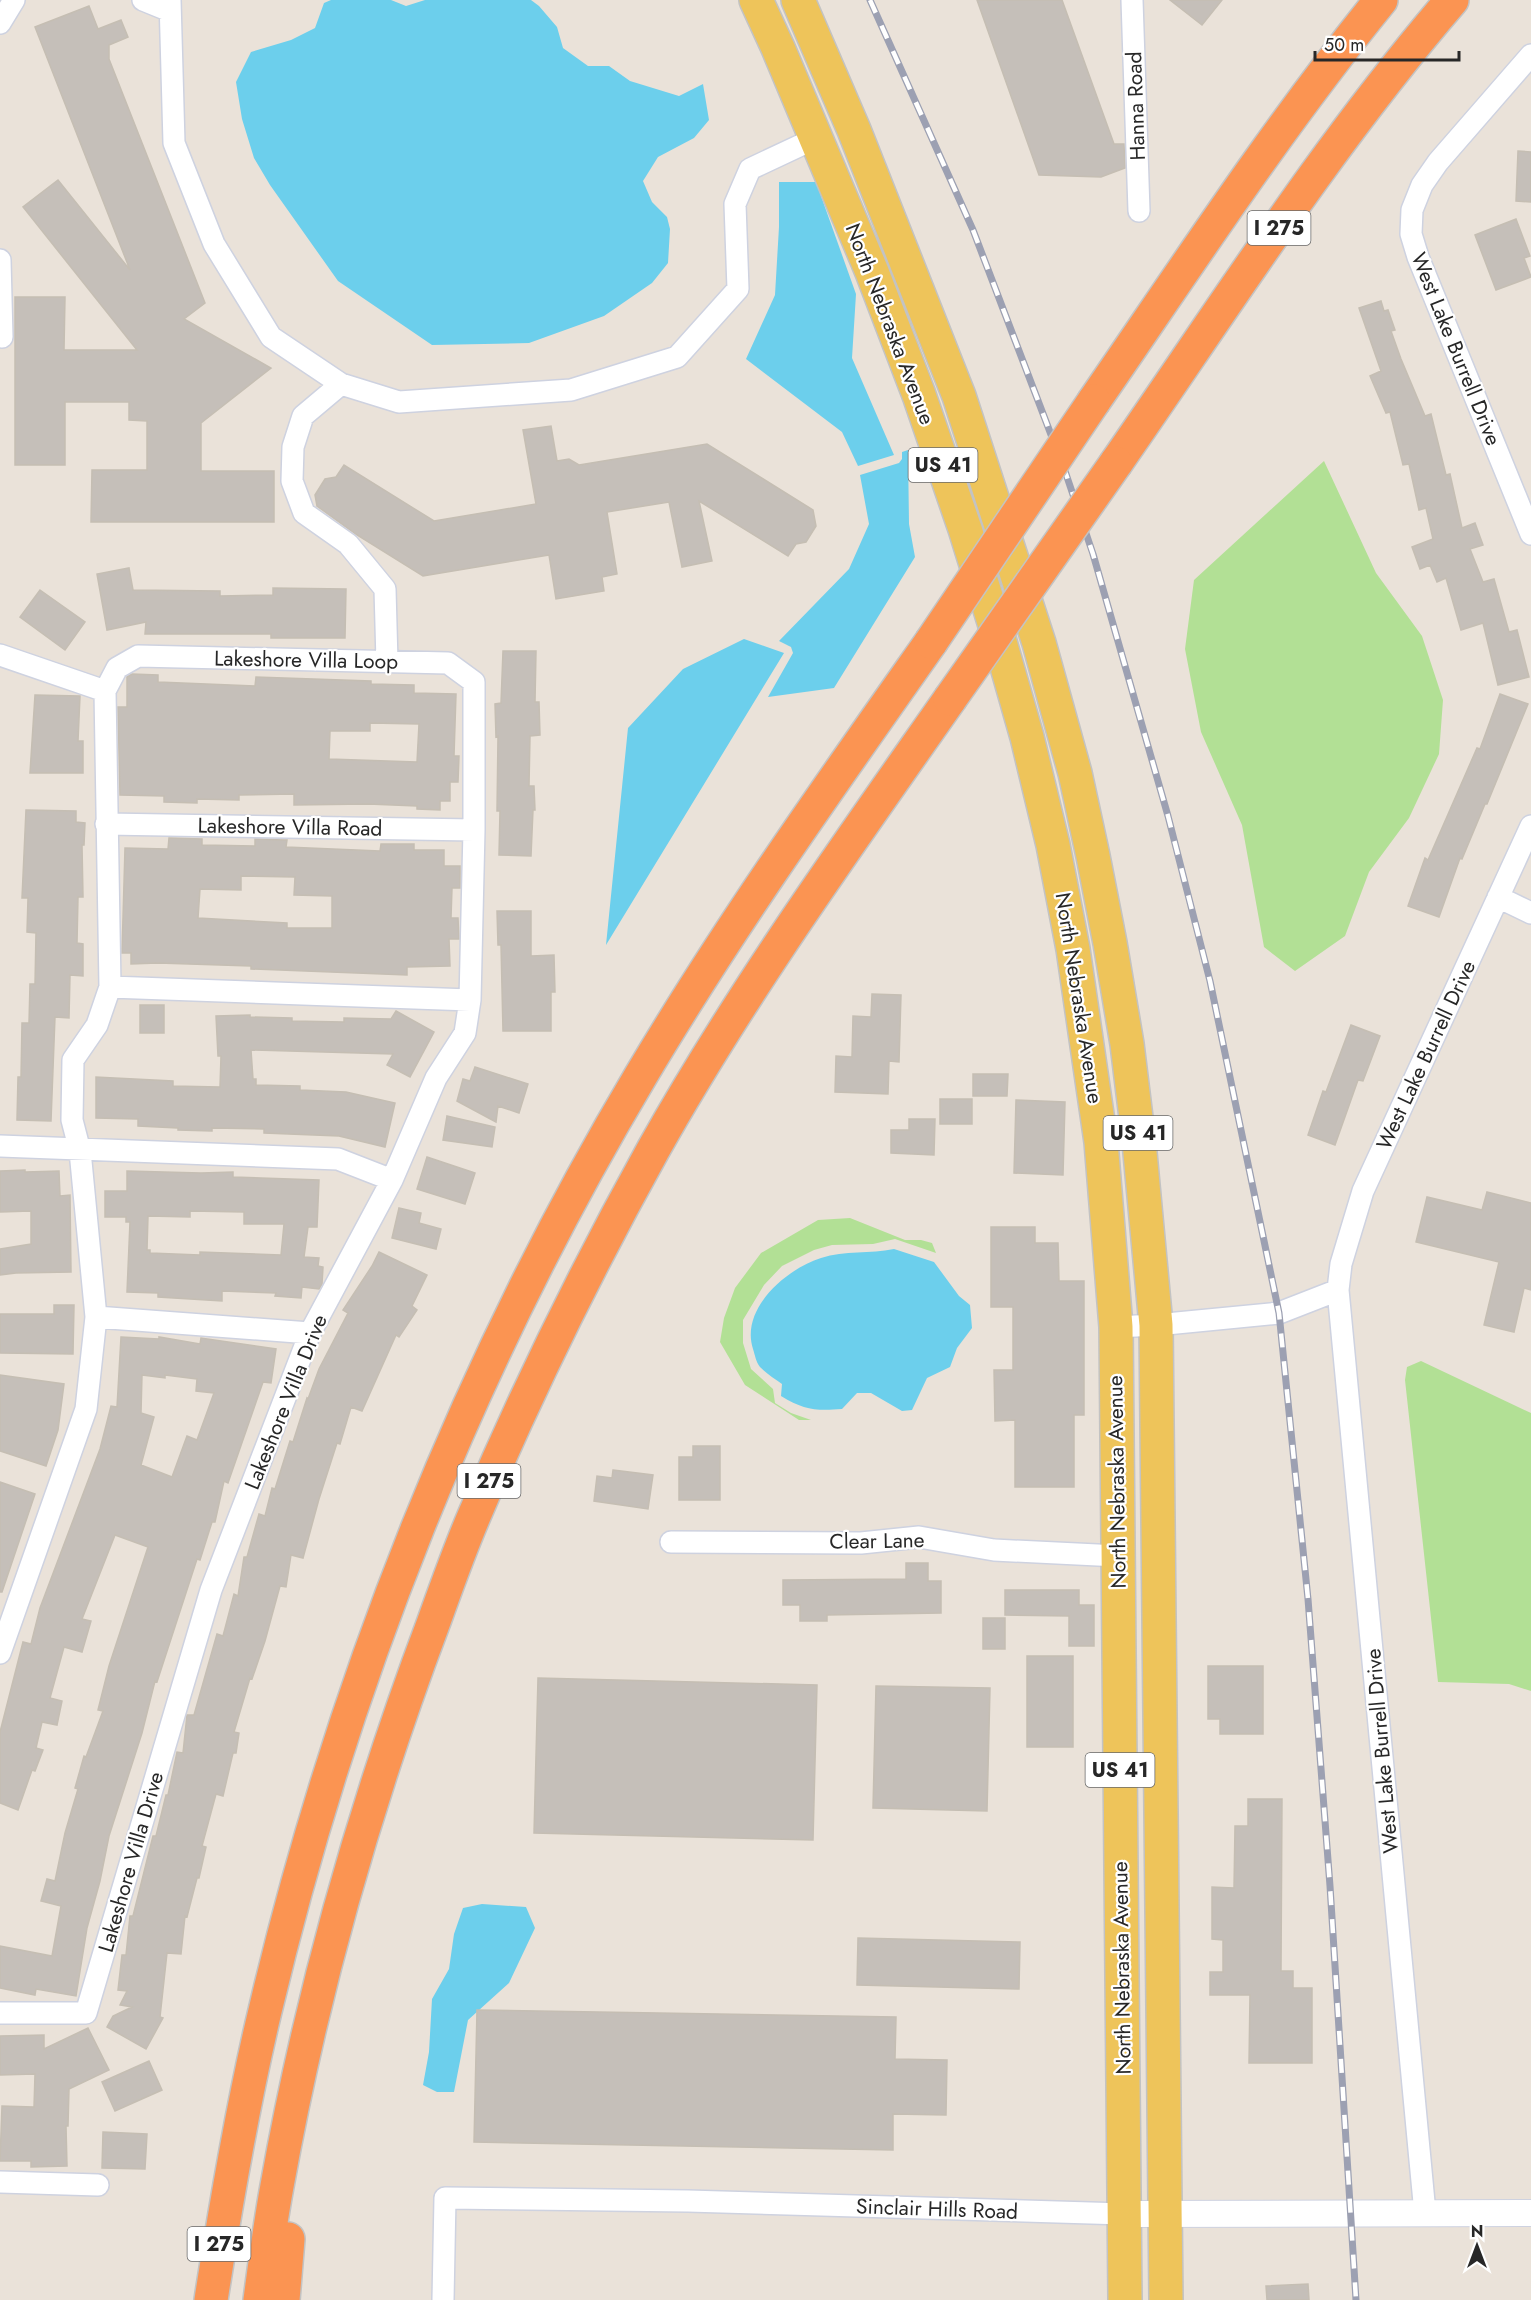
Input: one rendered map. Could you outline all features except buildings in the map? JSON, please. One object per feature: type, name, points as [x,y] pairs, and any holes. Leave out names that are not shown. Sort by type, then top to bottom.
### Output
[{"type":"highway","name":"I 275","points":[[211,2300],[228,2187],[273,1980],[309,1843],[333,1763],[388,1605],[477,1389],[527,1284],[639,1078],[707,969],[1261,158],[1341,48],[1381,0]]},
{"type":"highway","name":"I 275","points":[[260,2300],[285,2145],[330,1950],[390,1744],[472,1518],[558,1333],[600,1250],[687,1092],[794,924],[1326,161],[1404,58],[1452,0]]},
{"type":"highway","points":[[284,2300],[288,2235],[285,2145]]},
{"type":"highway","points":[[189,2300],[228,2187]]},
{"type":"main road","name":"North Nebraska Avenue","points":[[756,0],[872,272],[919,395],[995,624],[1027,736],[1053,844],[1075,959],[1101,1142],[1116,1326],[1125,2300]]},
{"type":"main road","name":"North Nebraska Avenue","points":[[798,0],[854,130],[959,396],[1039,643],[1075,773],[1110,943],[1127,1044],[1139,1142],[1156,1325],[1166,2300]]},
{"type":"main road","points":[[819,0],[904,202],[943,305],[959,396]]},
{"type":"main road","points":[[816,138],[839,151],[848,163],[929,360],[959,396]]},
{"type":"main road","points":[[1118,1556],[1133,1574],[1137,1586],[1141,1725],[1148,1742],[1160,1746]]},
{"type":"main road","points":[[1120,1791],[1140,1829],[1144,1946],[1151,1979],[1163,1996]]},
{"type":"street","points":[[0,23],[14,0]]},
{"type":"street","points":[[143,0],[170,5],[174,143],[214,244],[271,337],[341,384],[399,402],[571,390],[677,357],[738,290],[735,204],[750,170],[816,138]]},
{"type":"street","name":"Hanna Road","points":[[1132,0],[1139,211]]},
{"type":"street","name":"West Lake Burrell Drive","points":[[1531,55],[1438,162],[1422,185],[1412,210],[1411,234],[1418,257],[1531,534]]},
{"type":"street","points":[[0,260],[2,337]]},
{"type":"street","points":[[341,384],[303,416],[293,447],[292,481],[304,513],[348,544],[385,589],[387,662]]},
{"type":"street","points":[[0,655],[105,691],[110,987],[97,1025],[73,1060],[72,1120],[80,1151],[96,1317],[86,1409],[0,1653]]},
{"type":"street","name":"Lakeshore Villa Loop","points":[[105,691],[117,668],[138,656],[448,663],[474,682],[474,830],[470,1000],[465,1033],[436,1078],[392,1180]]},
{"type":"street","name":"Lakeshore Villa Road","points":[[106,824],[474,830]]},
{"type":"street","name":"West Lake Burrell Drive","points":[[1425,2213],[1338,1290],[1341,1264],[1363,1191],[1531,826]]},
{"type":"street","points":[[1498,897],[1531,913]]},
{"type":"street","points":[[110,987],[470,1000]]},
{"type":"street","points":[[0,1146],[80,1151],[338,1159],[392,1180]]},
{"type":"street","name":"Lakeshore Villa Drive","points":[[0,2013],[86,2013],[211,1590],[310,1334],[392,1180]]},
{"type":"street","points":[[1116,1326],[1156,1325],[1279,1314],[1338,1290]]},
{"type":"street","points":[[96,1317],[310,1334]]},
{"type":"street","name":"Clear Lane","points":[[671,1542],[861,1543],[919,1537],[994,1550],[1118,1556]]},
{"type":"street","points":[[0,2182],[98,2185]]},
{"type":"street","name":"Sinclair Hills Road","points":[[443,2300],[445,2198],[688,2201],[1124,2214],[1531,2213]]},
{"type":"green space","points":[[1324,461],[1376,573],[1422,636],[1443,700],[1439,754],[1409,818],[1369,872],[1345,936],[1295,971],[1264,947],[1242,825],[1201,732],[1185,649],[1194,580]]},
{"type":"green space","points":[[850,1218],[905,1240],[932,1243],[936,1253],[895,1239],[873,1244],[832,1245],[814,1250],[782,1266],[764,1285],[743,1320],[743,1343],[751,1369],[773,1389],[775,1403],[791,1413],[811,1420],[799,1420],[745,1385],[720,1342],[724,1318],[735,1288],[761,1253],[818,1220]]},
{"type":"green space","points":[[1421,1361],[1531,1413],[1531,1691],[1509,1684],[1438,1682],[1405,1380],[1407,1367]]},
{"type":"water","points":[[331,0],[391,0],[406,6],[425,0],[531,0],[557,27],[563,48],[588,66],[609,66],[630,81],[679,96],[703,84],[709,120],[694,138],[658,157],[643,181],[652,202],[667,217],[670,229],[668,263],[652,283],[604,316],[529,343],[432,345],[338,281],[270,185],[254,158],[242,119],[236,82],[251,52],[291,40],[315,28],[324,3]]},
{"type":"water","points":[[779,182],[816,182],[856,294],[852,358],[894,455],[858,466],[842,432],[746,359],[775,295]]},
{"type":"water","points":[[908,450],[909,524],[915,557],[834,688],[768,697],[793,653],[791,647],[779,641],[849,569],[869,524],[860,475],[899,463],[902,459],[902,452]]},
{"type":"water","points":[[744,639],[784,653],[606,945],[628,728],[683,669]]},
{"type":"water","points":[[894,1249],[934,1262],[959,1296],[970,1305],[972,1328],[957,1348],[950,1367],[927,1378],[912,1410],[902,1411],[871,1393],[857,1393],[842,1409],[833,1410],[804,1407],[781,1396],[782,1384],[762,1369],[758,1363],[751,1334],[753,1319],[769,1293],[794,1271],[821,1258]]},
{"type":"water","points":[[482,1904],[526,1907],[535,1928],[509,1983],[468,2020],[454,2092],[437,2092],[423,2085],[429,2052],[432,1999],[449,1969],[454,1934],[463,1908]]},
{"type":"railway","points":[[870,0],[973,230],[1066,474],[1093,554],[1168,816],[1210,981],[1279,1313],[1308,1599],[1330,1886],[1356,2300]]}]
